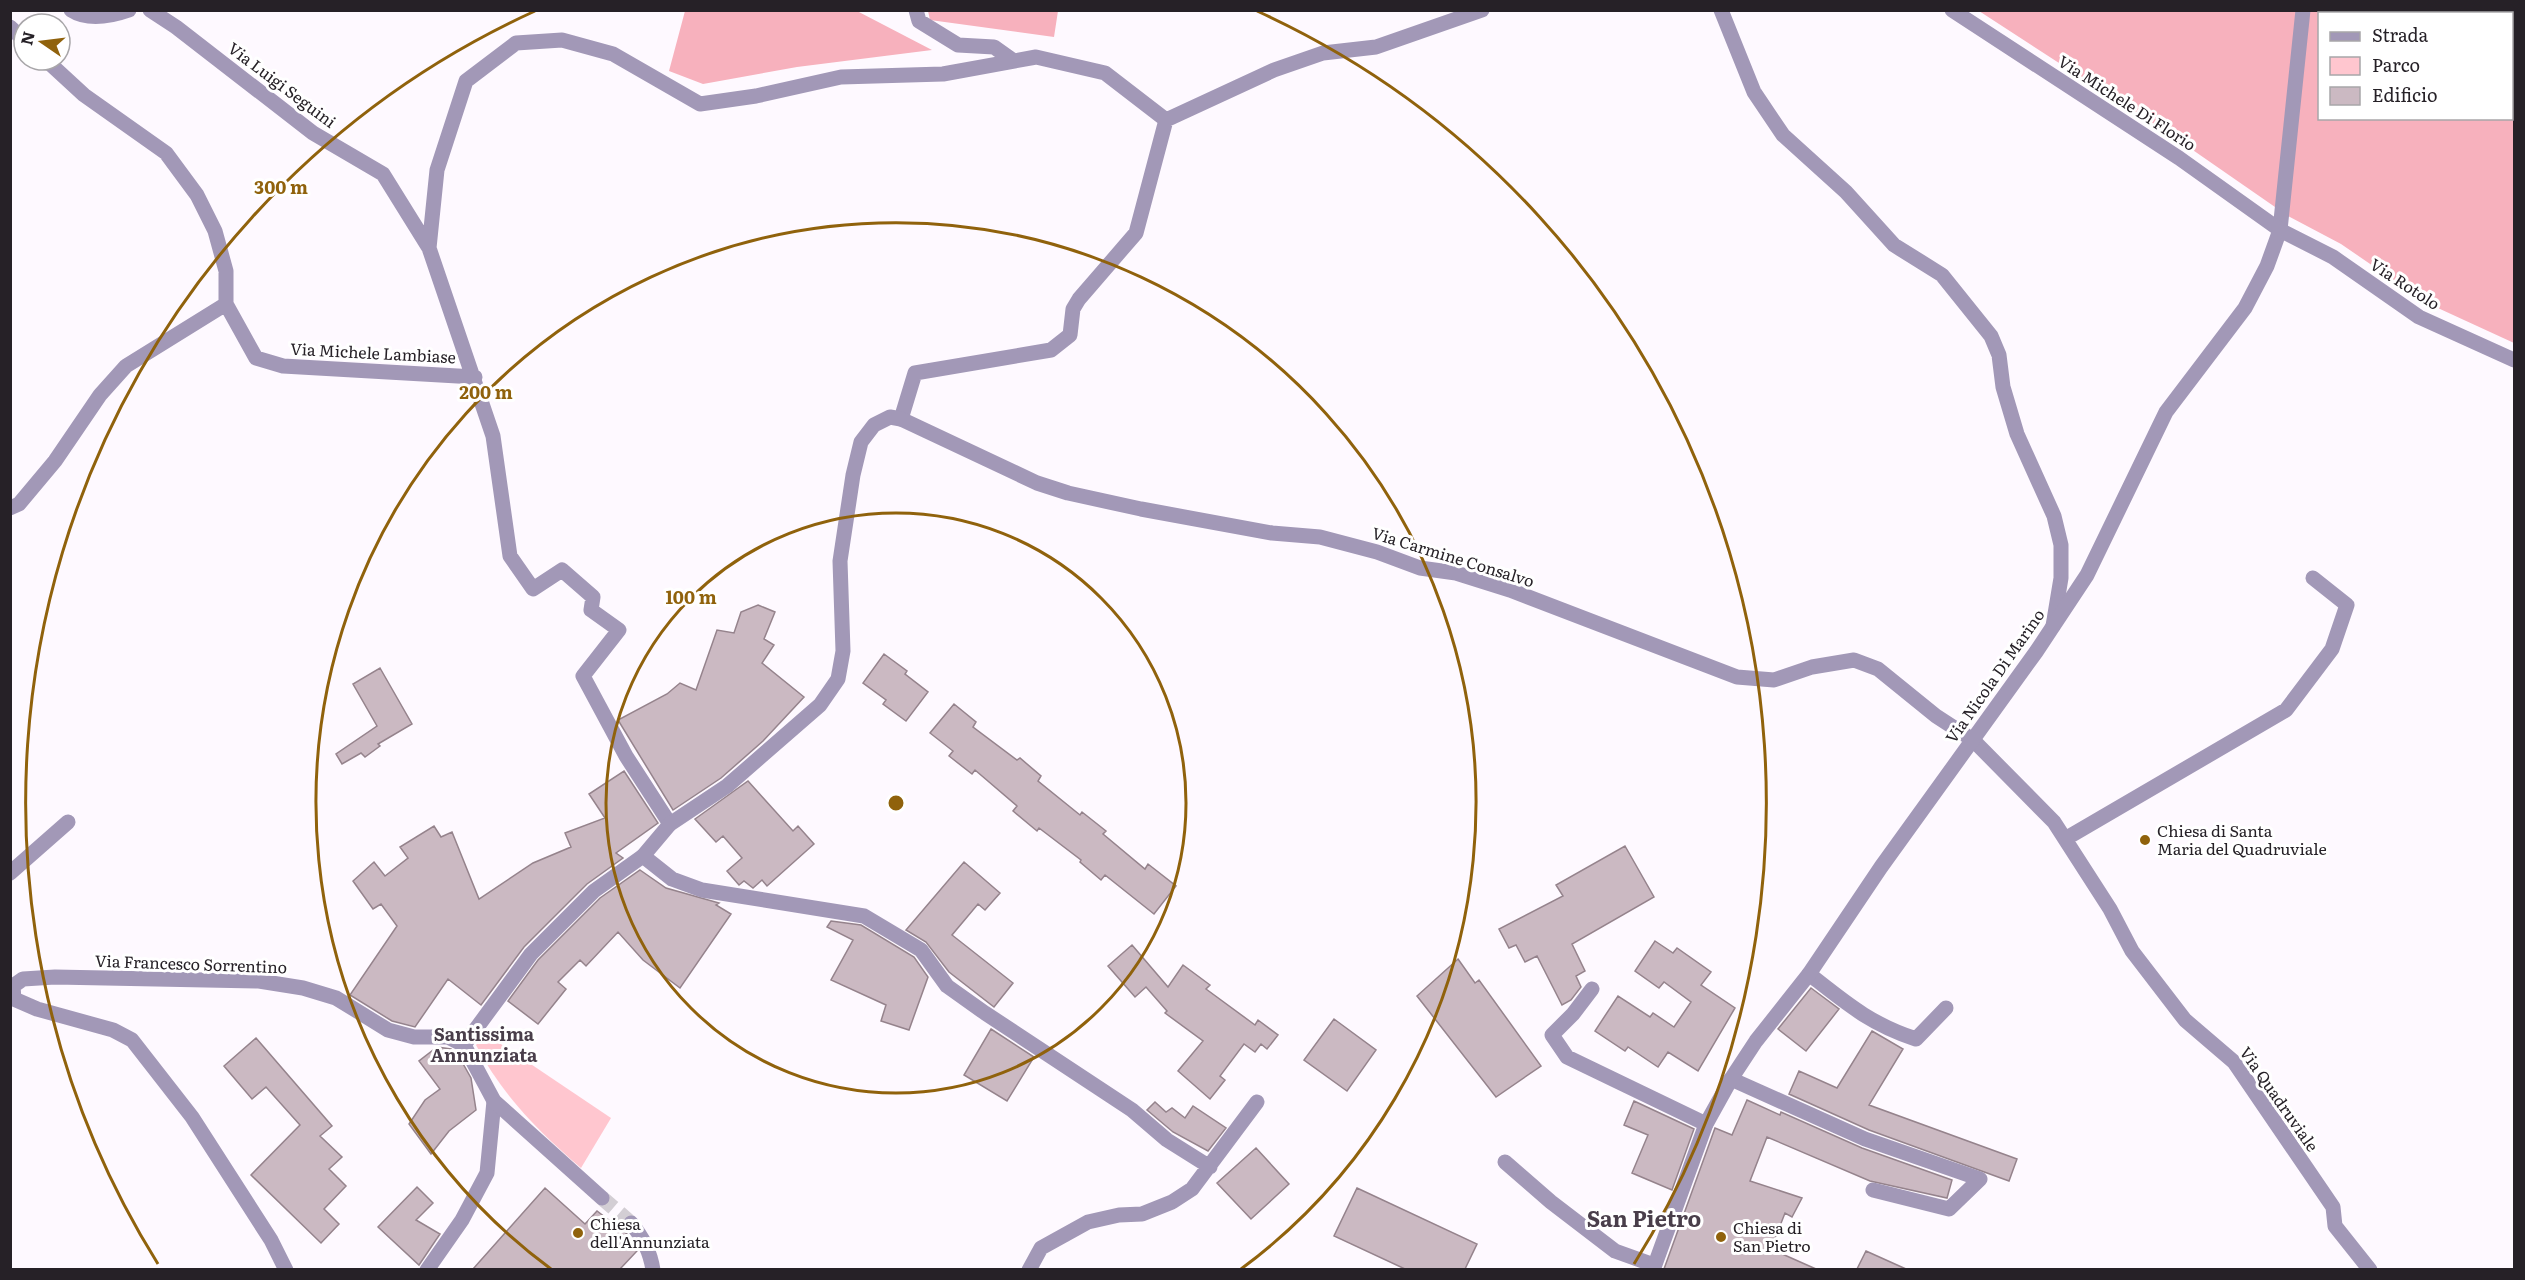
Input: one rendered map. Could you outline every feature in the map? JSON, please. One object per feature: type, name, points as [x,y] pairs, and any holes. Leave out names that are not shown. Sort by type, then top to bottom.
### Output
[{"type":"street","points":[[71,10],[78,15],[110,16],[129,10]]},
{"type":"street","name":"Via Luigi Seguini","points":[[150,10],[176,27],[313,133],[383,174],[429,248]]},
{"type":"street","points":[[916,10],[919,21],[958,45],[994,47],[1014,61]]},
{"type":"street","points":[[1166,120],[1294,63],[1323,53],[1376,47],[1482,10]]},
{"type":"street","points":[[1721,10],[1754,92],[1784,135],[1846,192],[1894,245],[1942,274],[1990,336],[1999,355],[2004,387],[2017,434],[2054,516],[2061,545],[2061,578],[2053,626]]},
{"type":"street","name":"Via Michele Di Florio","points":[[1952,10],[2179,158],[2280,230]]},
{"type":"street","name":"Via Nicola Di Marino","points":[[1654,1267],[1706,1124],[1731,1079],[1756,1041],[1809,974],[2087,575],[2166,412],[2245,308],[2267,266],[2280,230],[2303,10]]},
{"type":"street","points":[[670,824],[627,756],[583,676],[619,630],[591,610],[592,597],[562,570],[533,589],[510,556],[493,436],[475,377],[429,248],[437,170],[466,81],[516,43],[562,40],[613,54],[700,104],[756,96],[841,77],[943,74],[1036,57],[1105,72],[1166,120]]},
{"type":"street","name":"Via Michele Lambiase","points":[[59,72],[84,95],[166,153],[197,195],[218,241],[226,271],[226,304],[256,358],[283,366],[475,377]]},
{"type":"street","points":[[602,1198],[494,1101],[464,1045],[531,954],[594,891],[642,856],[670,824],[727,786],[820,705],[838,679],[843,651],[840,561],[853,475],[861,442],[874,425],[890,417],[901,419],[915,373],[1051,350],[1070,335],[1073,309],[1078,299],[1136,232],[1166,120]]},
{"type":"street","name":"Via Rotolo","points":[[2280,230],[2333,257],[2419,317],[2514,360]]},
{"type":"street","points":[[10,508],[19,504],[55,461],[100,396],[126,366],[226,304]]},
{"type":"street","name":"Via Carmine Consalvo","points":[[901,419],[977,456],[1058,489],[1152,512],[1272,533],[1320,537],[1377,552],[1419,568],[1456,573],[1510,590],[1737,677],[1774,680],[1812,667],[1854,660],[1878,669],[1936,716],[1973,740]]},
{"type":"street","points":[[2065,839],[2286,710],[2332,649],[2347,605],[2313,578]]},
{"type":"street","name":"Via Quadruviale","points":[[1973,740],[2054,822],[2110,909],[2132,951],[2185,1020],[2234,1062],[2333,1207],[2335,1226],[2370,1269]]},
{"type":"street","points":[[10,873],[68,822]]},
{"type":"street","points":[[642,856],[672,879],[702,890],[864,916],[921,950],[947,986],[975,1007],[1132,1110],[1167,1140],[1210,1167]]},
{"type":"street","points":[[1809,974],[1864,1017],[1886,1029],[1916,1039],[1946,1008]]},
{"type":"street","name":"Via Francesco Sorrentino","points":[[286,1269],[271,1240],[192,1117],[132,1040],[112,1030],[14,999],[12,985],[23,979],[56,977],[259,981],[303,988],[336,998],[388,1030],[414,1037],[448,1037],[464,1045]]},
{"type":"street","points":[[1592,989],[1573,1014],[1552,1035],[1567,1057],[1706,1124]]},
{"type":"street","points":[[1731,1079],[1865,1139],[1980,1179],[1949,1209],[1873,1190]]},
{"type":"street","points":[[427,1269],[462,1220],[487,1173],[494,1101]]},
{"type":"street","points":[[1029,1269],[1041,1248],[1088,1222],[1119,1215],[1142,1214],[1172,1202],[1192,1189],[1257,1102]]},
{"type":"street","points":[[1505,1162],[1551,1202],[1615,1251],[1654,1267]]},
{"type":"street","points":[[632,1223],[651,1255],[653,1269]]},
{"type":"green space","points":[[486,1034],[611,1118],[581,1168],[536,1126],[497,1080],[476,1045]]},
{"type":"shaded area","points":[[685,11],[857,11],[932,50],[797,67],[703,84],[669,71]]},
{"type":"shaded area","points":[[928,11],[1058,11],[1054,37],[930,20]]},
{"type":"shaded area","points":[[1979,11],[2514,11],[2514,343],[2427,303],[2341,244],[2288,216],[2187,146]]},
{"type":"building","points":[[758,605],[775,612],[764,639],[774,645],[762,663],[804,697],[763,741],[721,778],[673,810],[618,720],[667,694],[680,683],[696,690],[717,630],[734,633],[741,612]]},
{"type":"building","points":[[884,654],[907,671],[905,674],[928,692],[906,721],[883,704],[886,700],[863,683]]},
{"type":"building","points":[[380,668],[412,724],[378,744],[380,746],[365,757],[361,753],[342,764],[336,754],[377,726],[353,684]]},
{"type":"building","points":[[954,704],[976,722],[973,727],[1017,760],[1020,758],[1041,776],[1038,781],[1080,815],[1082,812],[1106,831],[1103,834],[1145,869],[1148,864],[1176,886],[1154,914],[1105,875],[1101,880],[1080,862],[1081,860],[1039,828],[1037,831],[1013,811],[1017,806],[975,770],[972,774],[949,756],[953,751],[930,733]]},
{"type":"building","points":[[624,771],[658,823],[616,853],[623,858],[587,884],[524,947],[481,1005],[448,979],[415,1027],[392,1021],[350,995],[397,926],[381,904],[373,909],[353,881],[374,862],[385,876],[408,858],[400,847],[434,826],[441,837],[452,832],[479,899],[533,863],[571,847],[565,833],[605,818],[589,794]]},
{"type":"building","points":[[748,781],[793,831],[798,826],[814,844],[767,886],[762,880],[753,888],[744,881],[739,885],[727,871],[742,858],[723,836],[716,842],[695,819]]},
{"type":"building","points":[[1625,846],[1654,897],[1572,944],[1585,971],[1576,976],[1581,987],[1571,1000],[1562,1005],[1537,956],[1525,962],[1516,945],[1509,948],[1499,929],[1563,896],[1556,885]]},
{"type":"building","points":[[964,862],[1000,893],[985,910],[978,904],[952,935],[1013,983],[994,1007],[949,972],[926,942],[906,930]]},
{"type":"building","points":[[640,870],[666,888],[719,903],[716,905],[731,914],[680,988],[643,960],[618,932],[586,966],[580,960],[558,982],[566,989],[538,1024],[508,1001],[538,960],[600,898]]},
{"type":"building","points":[[831,921],[861,925],[914,957],[928,977],[909,1030],[881,1021],[886,1005],[831,980],[853,940],[827,927]]},
{"type":"building","points":[[1655,941],[1673,953],[1677,948],[1711,972],[1701,985],[1735,1008],[1698,1071],[1668,1052],[1658,1067],[1628,1047],[1625,1051],[1595,1031],[1618,996],[1650,1017],[1653,1013],[1674,1027],[1691,1002],[1664,982],[1659,988],[1635,971]]},
{"type":"building","points":[[1132,945],[1168,987],[1183,965],[1210,985],[1206,989],[1255,1025],[1258,1020],[1278,1035],[1267,1049],[1261,1044],[1255,1052],[1244,1044],[1220,1076],[1225,1080],[1210,1099],[1178,1071],[1203,1041],[1165,1013],[1167,1011],[1146,987],[1135,997],[1108,966]]},
{"type":"building","points":[[1458,959],[1475,983],[1479,980],[1541,1066],[1496,1097],[1417,996]]},
{"type":"building","points":[[1811,988],[1839,1009],[1806,1051],[1778,1029]]},
{"type":"building","points":[[1334,1019],[1376,1050],[1347,1091],[1304,1060]]},
{"type":"building","points":[[991,1029],[1034,1057],[1007,1101],[964,1075]]},
{"type":"building","points":[[1872,1031],[1903,1049],[1869,1105],[2017,1159],[2009,1181],[1869,1130],[1789,1094],[1799,1071],[1837,1088]]},
{"type":"building","points":[[256,1038],[332,1126],[320,1136],[342,1157],[329,1169],[346,1186],[324,1209],[339,1224],[321,1243],[251,1175],[300,1125],[266,1087],[252,1099],[224,1066]]},
{"type":"building","points":[[437,1047],[451,1049],[462,1062],[471,1078],[476,1110],[449,1131],[431,1154],[409,1124],[425,1100],[440,1089],[419,1061]]},
{"type":"building","points":[[1747,1100],[1780,1115],[1781,1112],[1862,1148],[1952,1180],[1947,1198],[1870,1181],[1767,1137],[1750,1181],[1802,1198],[1792,1217],[1785,1213],[1771,1249],[1816,1269],[1664,1269],[1715,1128],[1732,1135]]},
{"type":"building","points":[[1634,1101],[1694,1129],[1672,1190],[1632,1173],[1648,1135],[1624,1125]]},
{"type":"building","points":[[1155,1102],[1166,1112],[1172,1108],[1185,1118],[1193,1106],[1226,1128],[1208,1151],[1173,1132],[1147,1110]]},
{"type":"building","points":[[1256,1148],[1289,1184],[1251,1219],[1217,1183]]},
{"type":"building","points":[[417,1187],[433,1203],[416,1220],[440,1234],[419,1265],[378,1227]]},
{"type":"building","name":"Chiesa dell'Annunziata","points":[[545,1188],[585,1224],[597,1211],[627,1234],[637,1251],[620,1269],[473,1269]]},
{"type":"building","points":[[1357,1188],[1477,1244],[1465,1269],[1405,1269],[1334,1236]]},
{"type":"building","points":[[1866,1251],[1906,1269],[1857,1269]]},
{"type":"tunnel","points":[[602,1198],[631,1223]]},
{"type":"place","name":"Chiesa di Santa Maria del Quadruviale","points":[[2145,840]]},
{"type":"place","name":"Chiesa dell'Annunziata","points":[[578,1233]]},
{"type":"place","name":"Chiesa di San Pietro","points":[[1721,1237]]},
{"type":"district","name":"Santissima Annunziata","points":[[484,1045]]},
{"type":"district","name":"San Pietro","points":[[1644,1219]]}]
